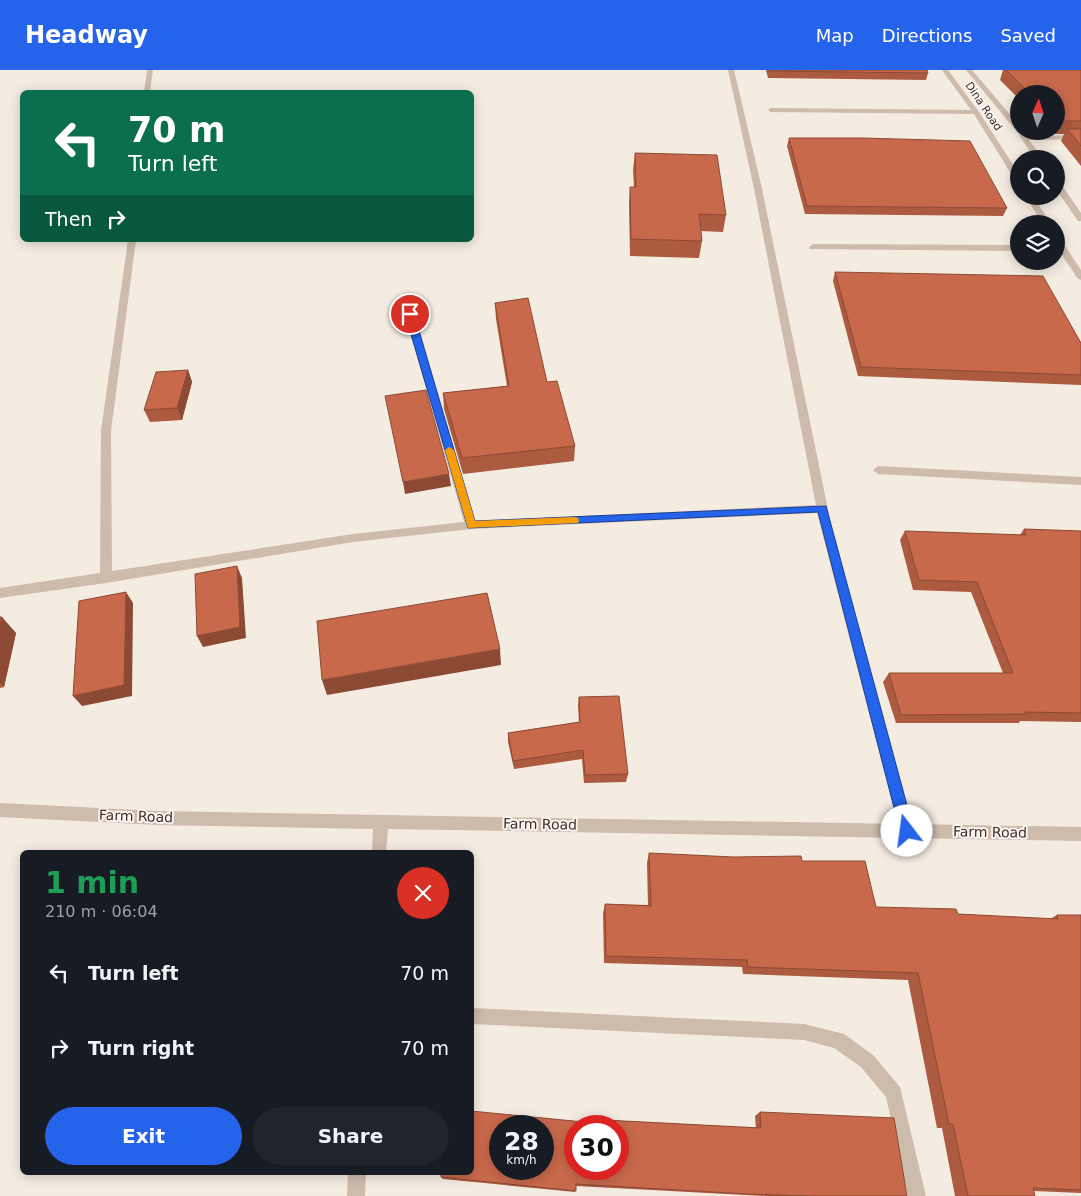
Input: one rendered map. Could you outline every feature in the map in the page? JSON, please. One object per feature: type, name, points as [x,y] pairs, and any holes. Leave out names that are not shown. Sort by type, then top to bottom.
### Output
[{"type":"street","points":[[147,90],[150,70]]},
{"type":"street","points":[[731,70],[757,184],[822,509],[907,831]]},
{"type":"street","name":"Dina Road","points":[[945,70],[976,112],[1010,166]]},
{"type":"street","name":"Dina Road","points":[[969,70],[1010,120]]},
{"type":"street","points":[[771,110],[976,112]]},
{"type":"street","points":[[1065,136],[1081,137]]},
{"type":"street","points":[[1065,196],[1081,219]]},
{"type":"street","points":[[106,578],[106,431],[132,242]]},
{"type":"street","points":[[813,247],[1010,248]]},
{"type":"street","points":[[1065,256],[1081,277]]},
{"type":"street","points":[[410,314],[471,525]]},
{"type":"street","points":[[878,470],[1081,481]]},
{"type":"street","points":[[0,594],[353,538],[471,525],[822,509]]},
{"type":"street","name":"Farm Road","points":[[0,810],[158,818],[1081,834]]},
{"type":"street","points":[[379,850],[381,822]]},
{"type":"street","points":[[474,1016],[804,1032],[838,1040],[867,1061],[894,1093],[917,1196]]},
{"type":"street","points":[[356,1196],[357,1175]]},
{"type":"building","points":[[927,70],[928,73],[769,71]]},
{"type":"building","points":[[1006,70],[1081,70],[1081,121],[1065,121],[1065,85],[1021,85]]},
{"type":"building","points":[[1067,129],[1081,129],[1081,146]]},
{"type":"building","points":[[789,138],[970,141],[1007,208],[807,206]]},
{"type":"building","points":[[635,153],[717,155],[726,215],[699,214],[702,241],[631,239],[630,187],[636,187]]},
{"type":"building","points":[[835,272],[1043,276],[1081,343],[1081,375],[861,367]]},
{"type":"building","points":[[528,298],[547,382],[557,381],[575,446],[462,458],[443,393],[509,386],[495,303]]},
{"type":"building","points":[[188,370],[177,408],[144,410],[156,372]]},
{"type":"building","points":[[426,390],[449,474],[403,482],[385,396]]},
{"type":"building","points":[[1024,529],[1081,531],[1081,713],[1025,712],[1026,714],[901,715],[889,673],[1013,673],[977,582],[919,580],[905,531],[1026,535]]},
{"type":"building","points":[[237,566],[240,627],[197,636],[195,574]]},
{"type":"building","points":[[126,592],[124,685],[73,696],[79,601]]},
{"type":"building","points":[[487,593],[500,649],[322,680],[317,621]]},
{"type":"building","points":[[619,696],[628,774],[585,775],[583,750],[513,761],[508,733],[580,722],[579,697]]},
{"type":"building","points":[[649,853],[734,857],[801,856],[802,861],[865,861],[876,907],[956,909],[958,914],[1058,919],[1057,915],[1081,915],[1081,1190],[1033,1188],[1035,1196],[968,1196],[953,1124],[949,1124],[918,973],[748,967],[747,960],[606,956],[605,904],[651,906]]},
{"type":"building","points":[[474,1111],[512,1115],[489,1115],[489,1180],[554,1180],[554,1119],[564,1120],[564,1180],[629,1180],[629,1121],[761,1128],[760,1112],[894,1118],[907,1196],[747,1194],[576,1184],[576,1191],[441,1177],[441,1175],[474,1175]]},
{"type":"slow traffic","points":[[449,450],[471,525],[574,520]]},
{"type":"route","points":[[410,314],[471,525],[822,509],[907,831]]}]
